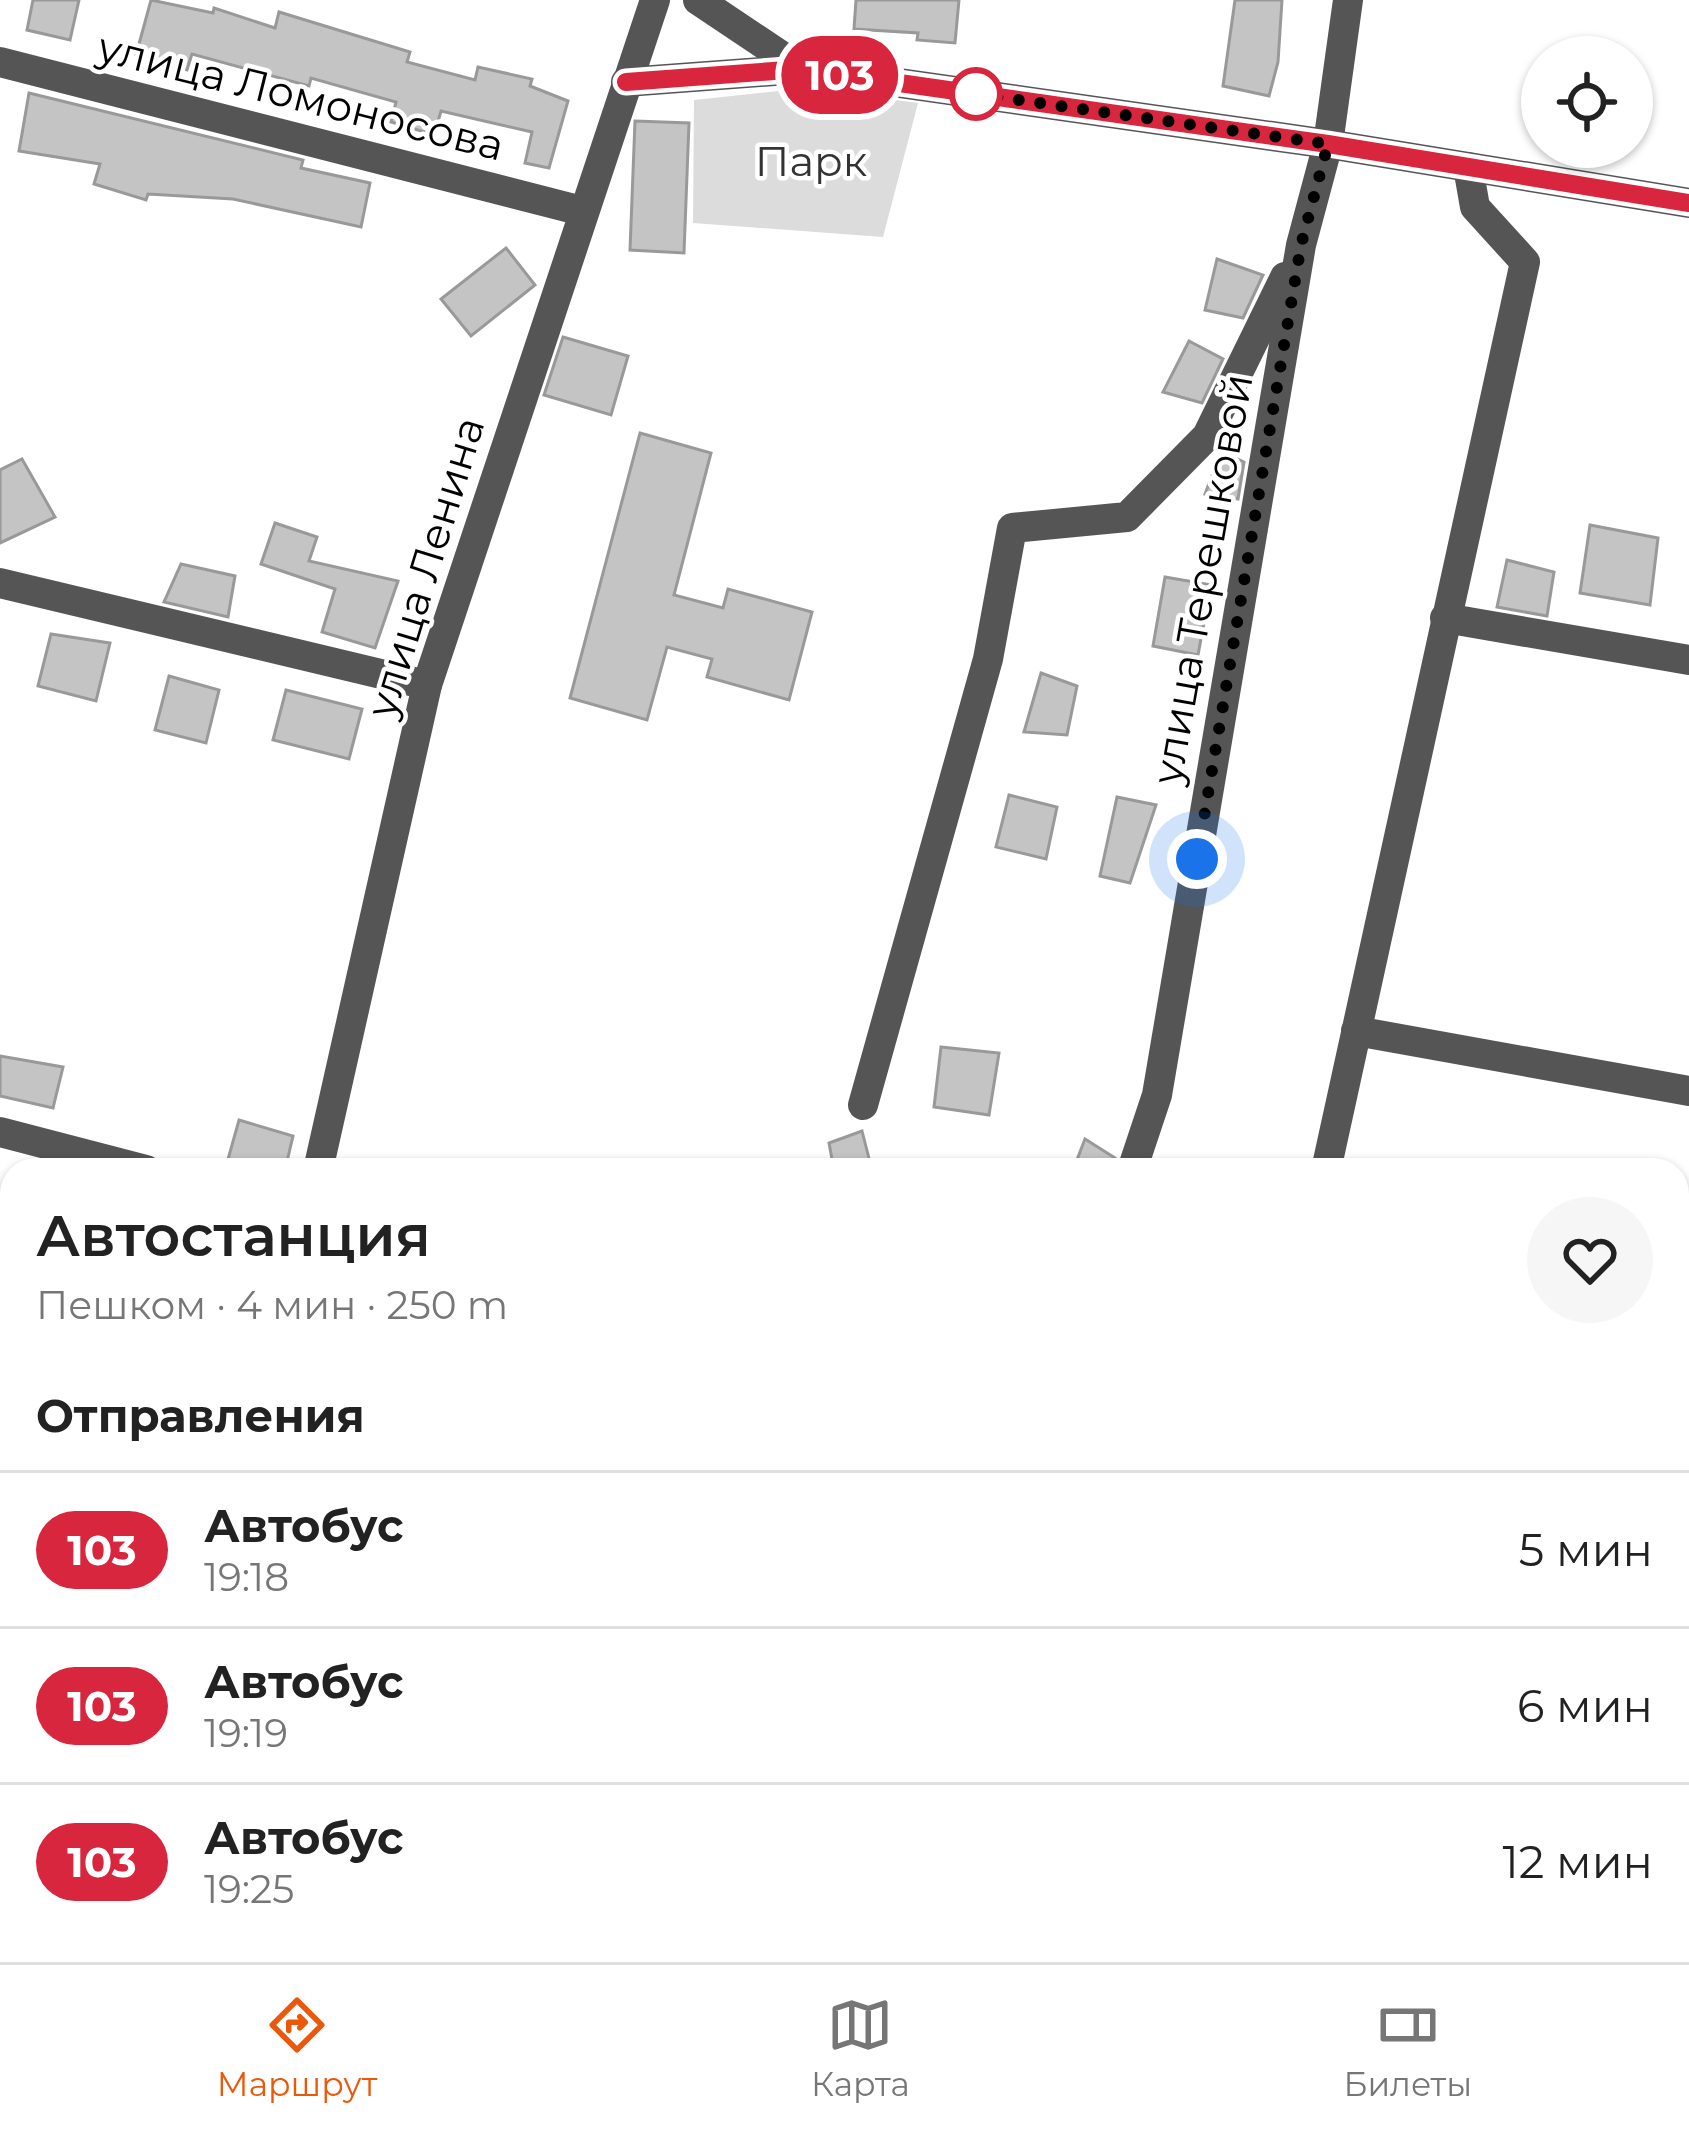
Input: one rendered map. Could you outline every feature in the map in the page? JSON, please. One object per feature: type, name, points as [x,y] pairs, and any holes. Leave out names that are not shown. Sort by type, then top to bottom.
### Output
[{"type":"street","name":"улица Ленина","points":[[321,1158],[427,685],[655,0]]},
{"type":"street","points":[[698,0],[801,69]]},
{"type":"street","name":"улица Терешковой","points":[[1136,1158],[1157,1095],[1301,245],[1328,144],[1348,0]]},
{"type":"street","name":"улица Ломоносова","points":[[0,62],[582,211]]},
{"type":"street","points":[[626,82],[801,69],[1328,144],[1689,203]]},
{"type":"street","points":[[1329,1158],[1526,262],[1475,207],[1468,166]]},
{"type":"street","points":[[863,1105],[988,658],[1012,528],[1127,517],[1207,436],[1301,245]]},
{"type":"street","points":[[0,583],[427,685]]},
{"type":"street","points":[[1445,618],[1689,660]]},
{"type":"street","points":[[1356,1031],[1689,1091]]},
{"type":"street","points":[[0,1132],[100,1158]]},
{"type":"green space","name":"Парк","points":[[805,88],[918,103],[883,237],[693,223],[694,100]]},
{"type":"building","points":[[33,0],[79,0],[70,40],[27,30]]},
{"type":"building","points":[[151,0],[213,13],[214,8],[275,28],[279,12],[410,52],[407,62],[475,80],[478,67],[532,79],[530,86],[568,101],[549,168],[525,163],[532,132],[441,111],[434,135],[391,122],[396,102],[311,78],[309,86],[192,54],[187,70],[136,55]]},
{"type":"building","points":[[856,0],[959,0],[955,43],[917,40],[918,33],[854,29]]},
{"type":"building","points":[[1235,0],[1282,0],[1278,62],[1269,96],[1223,86]]},
{"type":"building","points":[[29,93],[303,160],[301,168],[370,183],[361,227],[233,199],[148,194],[146,200],[94,184],[100,164],[19,151]]},
{"type":"building","points":[[635,121],[689,123],[684,253],[630,250]]},
{"type":"building","points":[[506,248],[535,285],[471,336],[441,299]]},
{"type":"building","points":[[1217,259],[1263,275],[1243,318],[1205,310]]},
{"type":"building","points":[[563,337],[628,356],[611,415],[544,395]]},
{"type":"building","points":[[1189,341],[1223,359],[1202,403],[1163,392]]},
{"type":"building","points":[[640,433],[711,453],[674,595],[723,608],[728,589],[812,612],[789,700],[707,677],[712,659],[667,647],[647,720],[570,698]]},
{"type":"building","points":[[1221,451],[1244,462],[1238,499],[1205,494]]},
{"type":"building","points":[[22,459],[55,517],[0,543],[0,470]]},
{"type":"building","points":[[275,523],[317,537],[309,561],[398,581],[375,648],[322,632],[335,589],[261,564]]},
{"type":"building","points":[[1590,525],[1658,538],[1650,605],[1580,593]]},
{"type":"building","points":[[1507,560],[1554,572],[1547,616],[1497,607]]},
{"type":"building","points":[[181,564],[235,576],[228,617],[164,602]]},
{"type":"building","points":[[1165,577],[1211,585],[1198,655],[1153,646]]},
{"type":"building","points":[[51,634],[110,643],[96,701],[38,686]]},
{"type":"building","points":[[1041,673],[1077,686],[1067,735],[1024,732]]},
{"type":"building","points":[[169,676],[219,690],[206,743],[155,730]]},
{"type":"building","points":[[286,690],[362,709],[349,759],[273,740]]},
{"type":"building","points":[[1009,795],[1057,807],[1046,859],[996,847]]},
{"type":"building","points":[[1117,797],[1156,805],[1130,883],[1100,876]]},
{"type":"building","points":[[941,1047],[999,1053],[989,1115],[934,1107]]},
{"type":"building","points":[[0,1056],[63,1067],[53,1108],[0,1096]]},
{"type":"building","points":[[239,1120],[293,1136],[288,1158],[228,1158]]},
{"type":"building","points":[[862,1131],[869,1158],[832,1158],[829,1143]]},
{"type":"building","points":[[1085,1139],[1115,1158],[1078,1158]]},
{"type":"bus line","name":"103","points":[[626,82],[801,69],[1328,144],[1689,203]]},
{"type":"route","points":[[976,94],[1328,144],[1301,245],[1197,859]]}]
